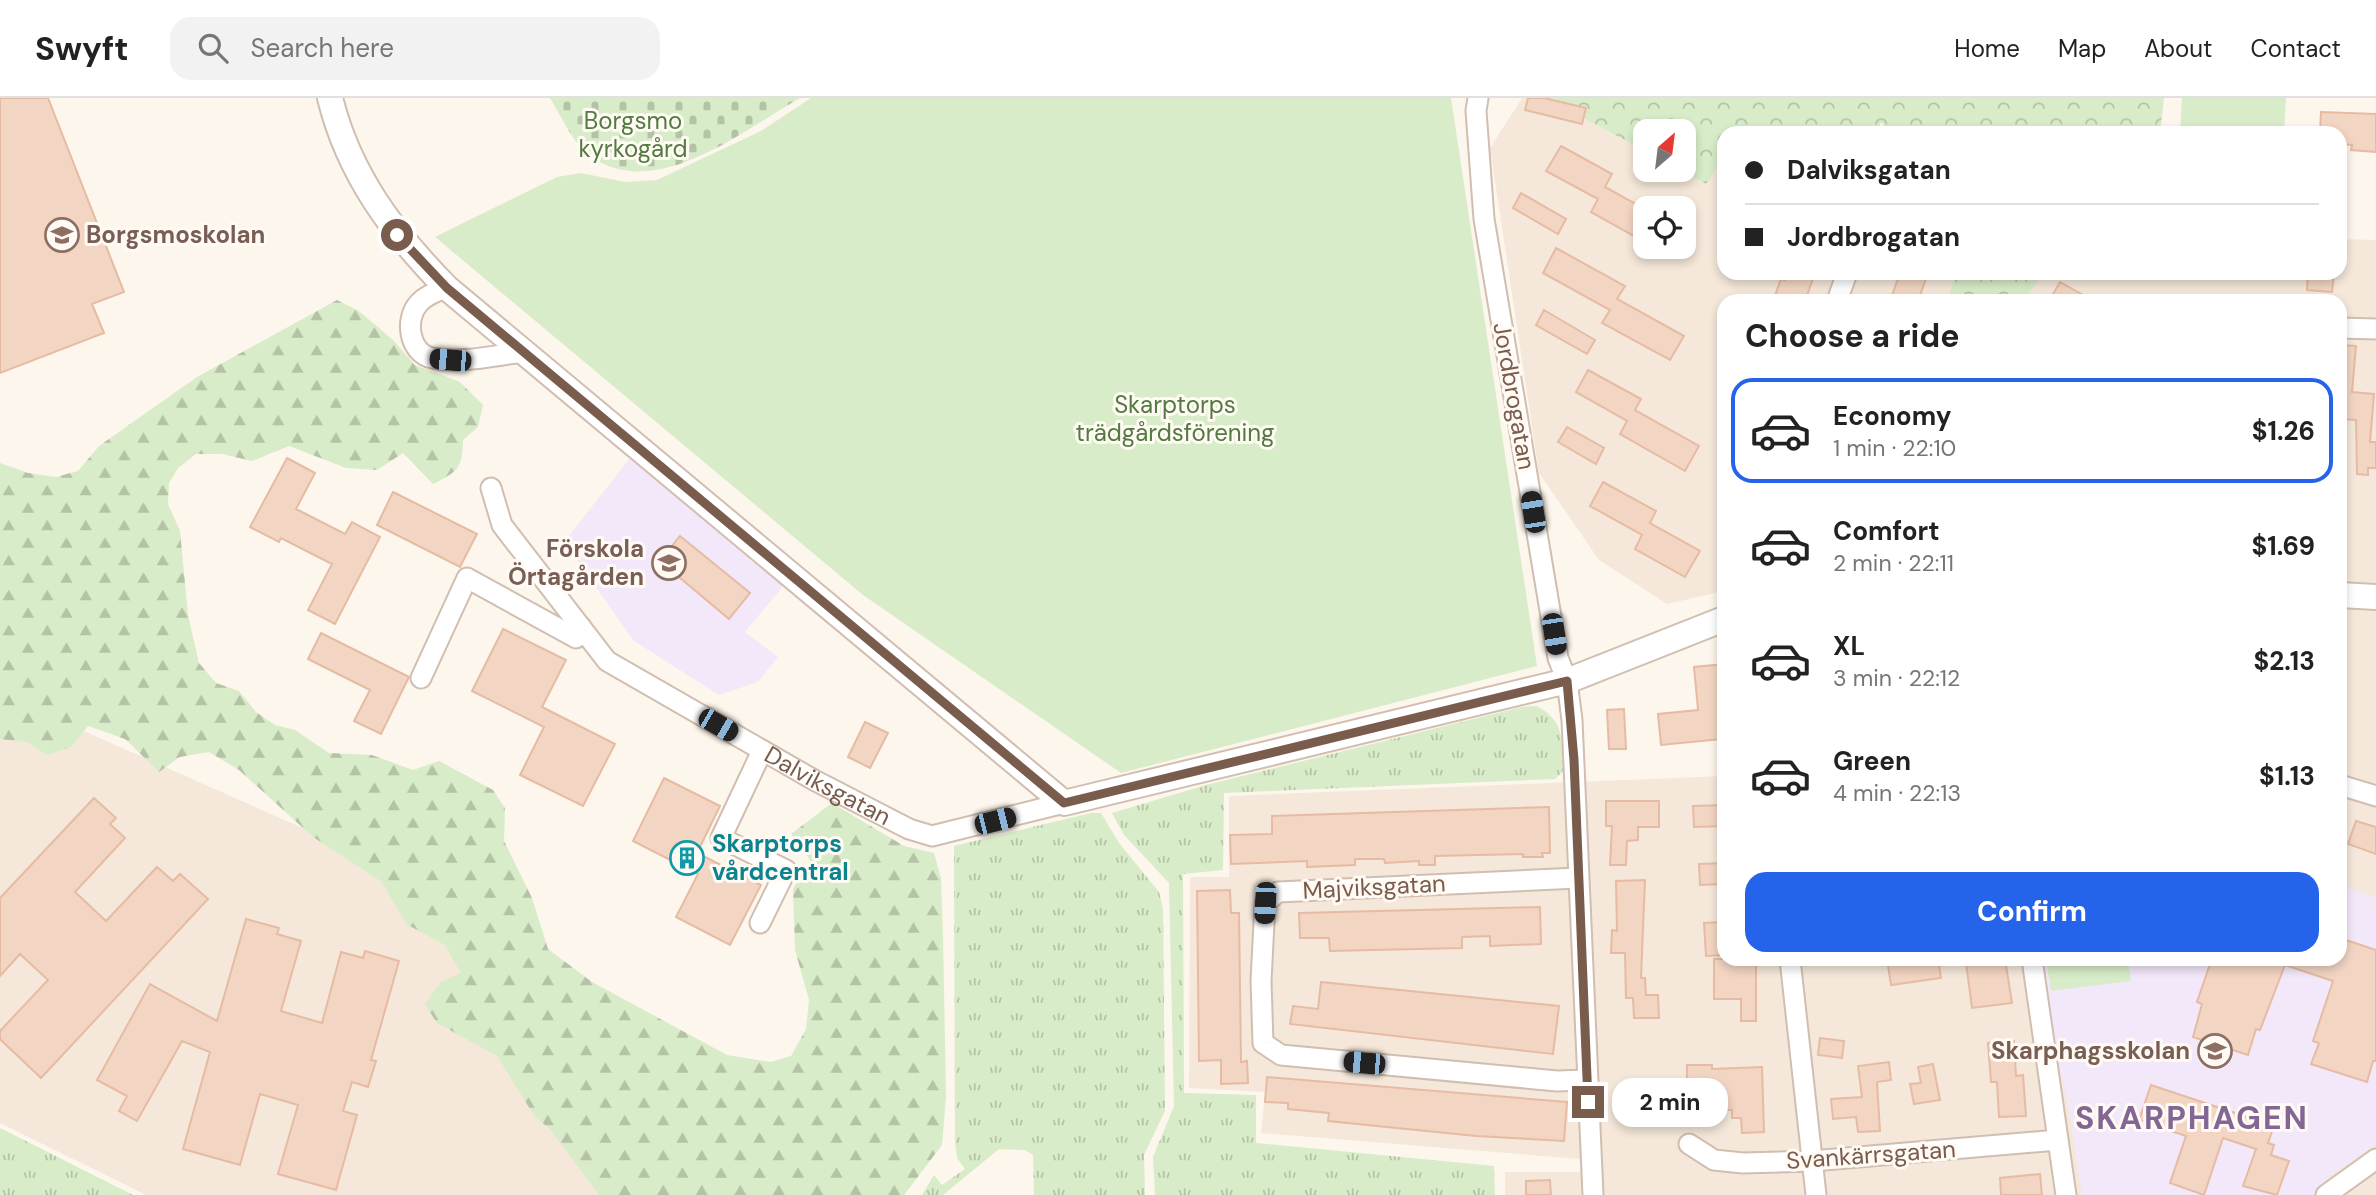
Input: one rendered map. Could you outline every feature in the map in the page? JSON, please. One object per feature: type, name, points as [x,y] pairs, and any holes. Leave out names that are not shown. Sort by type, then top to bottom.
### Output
[{"type":"street","points":[[330,98],[336,124],[359,177],[397,235],[447,288],[1064,803]]},
{"type":"street","name":"Jordbrogatan","points":[[1478,98],[1476,111],[1484,219],[1558,658],[1567,681],[1572,732],[1593,1195]]},
{"type":"street","points":[[447,288],[432,293],[418,304],[411,318],[410,332],[415,346],[429,358],[450,360],[525,352]]},
{"type":"street","points":[[2347,328],[2376,329]]},
{"type":"street","name":"Dalviksgatan","points":[[491,488],[502,525],[607,661],[762,751],[909,829],[932,836],[1567,681],[1717,622]]},
{"type":"street","points":[[421,678],[467,578],[576,638],[581,627]]},
{"type":"street","points":[[2347,595],[2376,597]]},
{"type":"street","points":[[760,923],[786,870],[722,838],[762,751]]},
{"type":"street","points":[[2347,787],[2376,796]]},
{"type":"street","name":"Majviksgatan","points":[[1578,878],[1278,892],[1265,903],[1261,981],[1263,1043],[1281,1055],[1557,1081],[1587,1080]]},
{"type":"street","points":[[1791,966],[1816,1195]]},
{"type":"street","points":[[2033,966],[2066,1195]]},
{"type":"street","name":"Svankärrsgatan","points":[[1689,1144],[1714,1160],[1743,1163],[1812,1161],[2057,1140]]},
{"type":"street","points":[[2326,1195],[2376,1159]]},
{"type":"shaded area","points":[[1522,98],[1546,98],[1633,145],[1633,182],[1696,182],[1696,178],[1706,183],[1717,168],[1717,280],[1954,280],[1949,294],[1717,294],[1717,593],[1667,604],[1599,560],[1539,473],[1490,148]]},
{"type":"shaded area","points":[[2347,239],[2376,240],[2376,1195],[1505,1195],[1505,1172],[1592,1172],[1592,1160],[1261,1133],[1265,1092],[1189,1088],[1190,877],[1229,877],[1229,796],[1717,776],[1717,966],[2347,966],[2347,294],[2028,294],[2039,280],[2347,280]]},
{"type":"shaded area","name":"Förskola Örtagården","points":[[630,458],[784,585],[745,632],[778,657],[758,682],[719,695],[634,641],[564,542]]},
{"type":"shaded area","points":[[32,708],[411,876],[618,1195],[146,1195],[0,1123],[0,732]]},
{"type":"shaded area","name":"Skarphagsskolan","points":[[2347,888],[2376,898],[2376,1144],[2329,1177],[2313,1195],[2082,1195],[2068,1104],[2042,997],[2039,966],[2347,966]]},
{"type":"green space","name":"Borgsmo kyrkogård","points":[[550,98],[800,98],[698,157],[670,167],[642,171],[615,168],[590,156],[573,137]]},
{"type":"green space","name":"Skarptorps trädgårdsförening","points":[[811,98],[1451,98],[1537,666],[1121,773],[863,595],[435,237],[557,177],[581,173],[625,182],[657,180],[761,131]]},
{"type":"green space","points":[[1546,98],[2164,98],[2161,126],[1885,126],[1881,122],[1880,126],[1717,126],[1717,168],[1706,184],[1696,179],[1696,119],[1633,119],[1633,145]]},
{"type":"green space","points":[[2182,98],[2286,98],[2284,126],[2180,126]]},
{"type":"green space","points":[[1954,280],[2039,280],[2028,294],[1949,294]]},
{"type":"green space","points":[[337,300],[359,311],[393,340],[415,365],[460,382],[483,405],[478,427],[463,440],[462,457],[454,472],[433,484],[403,453],[377,470],[346,468],[289,446],[252,461],[222,454],[196,454],[178,468],[169,483],[168,504],[180,531],[188,615],[199,663],[216,683],[239,691],[256,712],[275,725],[295,730],[329,753],[372,755],[413,770],[439,761],[493,790],[505,808],[504,841],[532,898],[548,949],[592,982],[727,1055],[771,1062],[791,1056],[806,1029],[809,1000],[795,950],[793,889],[810,860],[791,834],[832,803],[904,846],[934,853],[941,878],[943,936],[946,1096],[942,1145],[904,1195],[599,1195],[550,1129],[535,1117],[497,1056],[437,1023],[425,1004],[441,982],[461,973],[445,945],[406,924],[382,882],[313,837],[239,770],[209,752],[180,757],[159,772],[125,739],[88,726],[71,747],[47,755],[27,742],[0,739],[0,463],[28,473],[56,477],[78,471],[99,446],[197,377]]},
{"type":"green space","points":[[1537,706],[1553,719],[1562,741],[1564,770],[1555,779],[1224,793],[1223,870],[1183,874],[1184,1093],[1256,1095],[1256,1143],[1494,1166],[1495,1195],[1155,1195],[1153,1157],[1174,1106],[1169,883],[1124,835],[1112,813],[1206,785],[1522,707]]},
{"type":"green space","points":[[1091,813],[1101,813],[1119,843],[1159,892],[1163,909],[1165,1111],[1144,1155],[1145,1195],[1034,1195],[1033,1155],[1025,1150],[999,1149],[943,1195],[922,1195],[934,1175],[942,1185],[965,1169],[957,1158],[955,1142],[954,846]]},
{"type":"green space","points":[[2047,966],[2129,966],[2131,981],[2051,991]]},
{"type":"green space","points":[[0,1128],[133,1195],[0,1195]]},
{"type":"building","name":"Borgsmoskolan","points":[[0,98],[48,98],[124,292],[92,304],[104,333],[0,373]]},
{"type":"building","points":[[1528,98],[1544,98],[1586,108],[1582,124],[1525,110]]},
{"type":"building","points":[[2321,112],[2376,114],[2376,152],[2351,150],[2352,145],[2347,145],[2347,126],[2320,126]]},
{"type":"building","points":[[1561,146],[1612,174],[1605,187],[1633,202],[1633,235],[1591,212],[1598,199],[1546,171]]},
{"type":"building","points":[[1521,193],[1566,219],[1558,234],[1513,208]]},
{"type":"building","points":[[1556,248],[1625,286],[1617,299],[1684,336],[1670,360],[1602,323],[1610,310],[1543,273]]},
{"type":"building","points":[[1781,280],[1812,280],[1808,294],[1776,294]]},
{"type":"building","points":[[1898,280],[1926,280],[1920,294],[1892,294]]},
{"type":"building","points":[[2308,280],[2333,280],[2332,292],[2307,290]]},
{"type":"building","points":[[2060,282],[2081,294],[2053,294]]},
{"type":"building","points":[[1544,310],[1595,340],[1587,354],[1536,325]]},
{"type":"building","points":[[2347,345],[2356,346],[2352,392],[2374,394],[2370,442],[2376,442],[2376,468],[2368,468],[2368,475],[2357,474],[2356,420],[2347,419]]},
{"type":"building","points":[[1588,370],[1641,399],[1635,410],[1699,446],[1685,471],[1620,434],[1627,421],[1576,392]]},
{"type":"building","points":[[1567,427],[1604,448],[1596,464],[1558,442]]},
{"type":"building","points":[[287,458],[315,473],[296,509],[345,534],[352,522],[380,537],[335,624],[308,610],[332,564],[281,538],[279,542],[250,527]]},
{"type":"building","points":[[1603,482],[1656,511],[1650,523],[1700,551],[1685,577],[1635,549],[1642,535],[1590,506]]},
{"type":"building","points":[[393,492],[477,534],[460,567],[377,525]]},
{"type":"building","points":[[680,536],[750,593],[729,619],[660,561]]},
{"type":"building","points":[[503,629],[566,660],[542,707],[615,744],[583,806],[520,775],[544,727],[472,691]]},
{"type":"building","points":[[321,633],[409,677],[381,734],[354,721],[370,690],[308,659]]},
{"type":"building","points":[[1717,665],[1717,739],[1661,745],[1658,714],[1698,710],[1694,667]]},
{"type":"building","points":[[1624,709],[1626,749],[1609,749],[1607,710]]},
{"type":"building","points":[[865,722],[888,733],[870,768],[848,757]]},
{"type":"building","name":"Skarptorps vårdcentral","points":[[664,778],[720,806],[697,853],[761,885],[730,945],[676,917],[698,874],[633,841]]},
{"type":"building","points":[[94,798],[116,818],[110,824],[125,838],[75,892],[106,921],[157,867],[173,881],[180,874],[208,899],[41,1078],[0,1039],[0,1031],[48,980],[20,954],[0,976],[0,898]]},
{"type":"building","points":[[1606,801],[1659,801],[1659,827],[1638,827],[1638,840],[1627,841],[1626,865],[1610,865],[1612,826],[1606,826]]},
{"type":"building","points":[[1717,805],[1717,826],[1694,827],[1693,806]]},
{"type":"building","points":[[1549,807],[1550,853],[1542,853],[1543,857],[1523,857],[1523,854],[1435,856],[1435,865],[1419,865],[1419,861],[1385,863],[1384,859],[1355,859],[1355,865],[1307,867],[1307,861],[1231,864],[1230,835],[1272,834],[1272,816]]},
{"type":"building","points":[[2356,821],[2376,827],[2376,854],[2348,844]]},
{"type":"building","points":[[1717,863],[1717,884],[1700,885],[1699,864]]},
{"type":"building","points":[[1645,880],[1641,978],[1645,978],[1646,995],[1658,995],[1659,1018],[1634,1018],[1633,998],[1626,998],[1625,953],[1611,953],[1612,930],[1617,931],[1616,881]]},
{"type":"building","points":[[1230,890],[1231,913],[1239,913],[1241,1062],[1247,1061],[1248,1083],[1221,1084],[1221,1060],[1199,1061],[1197,891]]},
{"type":"building","points":[[1540,907],[1541,944],[1490,946],[1490,936],[1462,937],[1462,948],[1330,951],[1329,938],[1300,938],[1299,913]]},
{"type":"building","points":[[246,919],[279,928],[277,934],[301,941],[281,1011],[322,1023],[341,952],[363,958],[365,951],[399,961],[371,1060],[376,1061],[368,1087],[352,1082],[343,1111],[357,1115],[336,1190],[278,1174],[298,1105],[260,1094],[240,1165],[183,1149],[210,1052],[182,1041],[137,1121],[119,1111],[127,1096],[97,1080],[150,984],[217,1021]]},
{"type":"building","points":[[1717,922],[1717,955],[1706,956],[1704,923]]},
{"type":"building","points":[[2347,940],[2376,950],[2376,1061],[2373,1061],[2367,1082],[2311,1064],[2319,1043],[2313,1041],[2333,981],[2288,966],[2347,966]]},
{"type":"building","points":[[1714,959],[1717,959],[1717,966],[1756,966],[1756,1021],[1741,1021],[1741,999],[1714,999]]},
{"type":"building","points":[[1888,966],[1939,966],[1941,978],[1891,985]]},
{"type":"building","points":[[1966,966],[2006,966],[2012,1003],[1972,1008]]},
{"type":"building","points":[[2209,966],[2285,966],[2260,1030],[2256,1029],[2248,1055],[2193,1037],[2202,1004],[2197,1002]]},
{"type":"building","points":[[1321,982],[1559,1006],[1553,1054],[1290,1024],[1293,1006],[1318,1009]]},
{"type":"building","points":[[1820,1038],[1844,1041],[1842,1058],[1818,1055]]},
{"type":"building","points":[[2014,1041],[2016,1076],[2023,1075],[2026,1116],[1999,1117],[1997,1082],[1991,1082],[1988,1043]]},
{"type":"building","points":[[1889,1062],[1891,1080],[1877,1082],[1880,1131],[1858,1132],[1856,1117],[1833,1119],[1831,1099],[1862,1097],[1858,1066]]},
{"type":"building","points":[[1933,1064],[1940,1100],[1914,1104],[1910,1084],[1921,1083],[1918,1067]]},
{"type":"building","points":[[1687,1065],[1712,1065],[1712,1069],[1762,1067],[1764,1132],[1742,1133],[1741,1118],[1732,1118],[1732,1110],[1663,1110],[1663,1115],[1640,1114],[1641,1089],[1687,1090]]},
{"type":"building","points":[[1267,1077],[1567,1102],[1564,1141],[1476,1136],[1328,1121],[1329,1113],[1288,1109],[1288,1103],[1265,1102]]},
{"type":"building","points":[[2151,1085],[2274,1126],[2268,1143],[2274,1145],[2271,1155],[2289,1161],[2277,1195],[2243,1186],[2256,1149],[2223,1138],[2204,1195],[2170,1183],[2186,1136],[2139,1120]]},
{"type":"building","points":[[2040,1174],[2042,1195],[2001,1195],[2000,1178]]},
{"type":"building","points":[[1550,1180],[1551,1195],[1526,1195],[1526,1181]]},
{"type":"place","name":"Borgsmoskolan","points":[[62,235]]},
{"type":"place","name":"Förskola Örtagården","points":[[669,563]]},
{"type":"place","name":"Skarptorps vårdcentral","points":[[687,858]]},
{"type":"place","name":"Skarphagsskolan","points":[[2215,1051]]},
{"type":"district","name":"SKARPHAGEN","points":[[2192,1118]]},
{"type":"route","points":[[397,235],[447,288],[1064,803],[1567,681],[1574,760],[1588,1102]]}]
